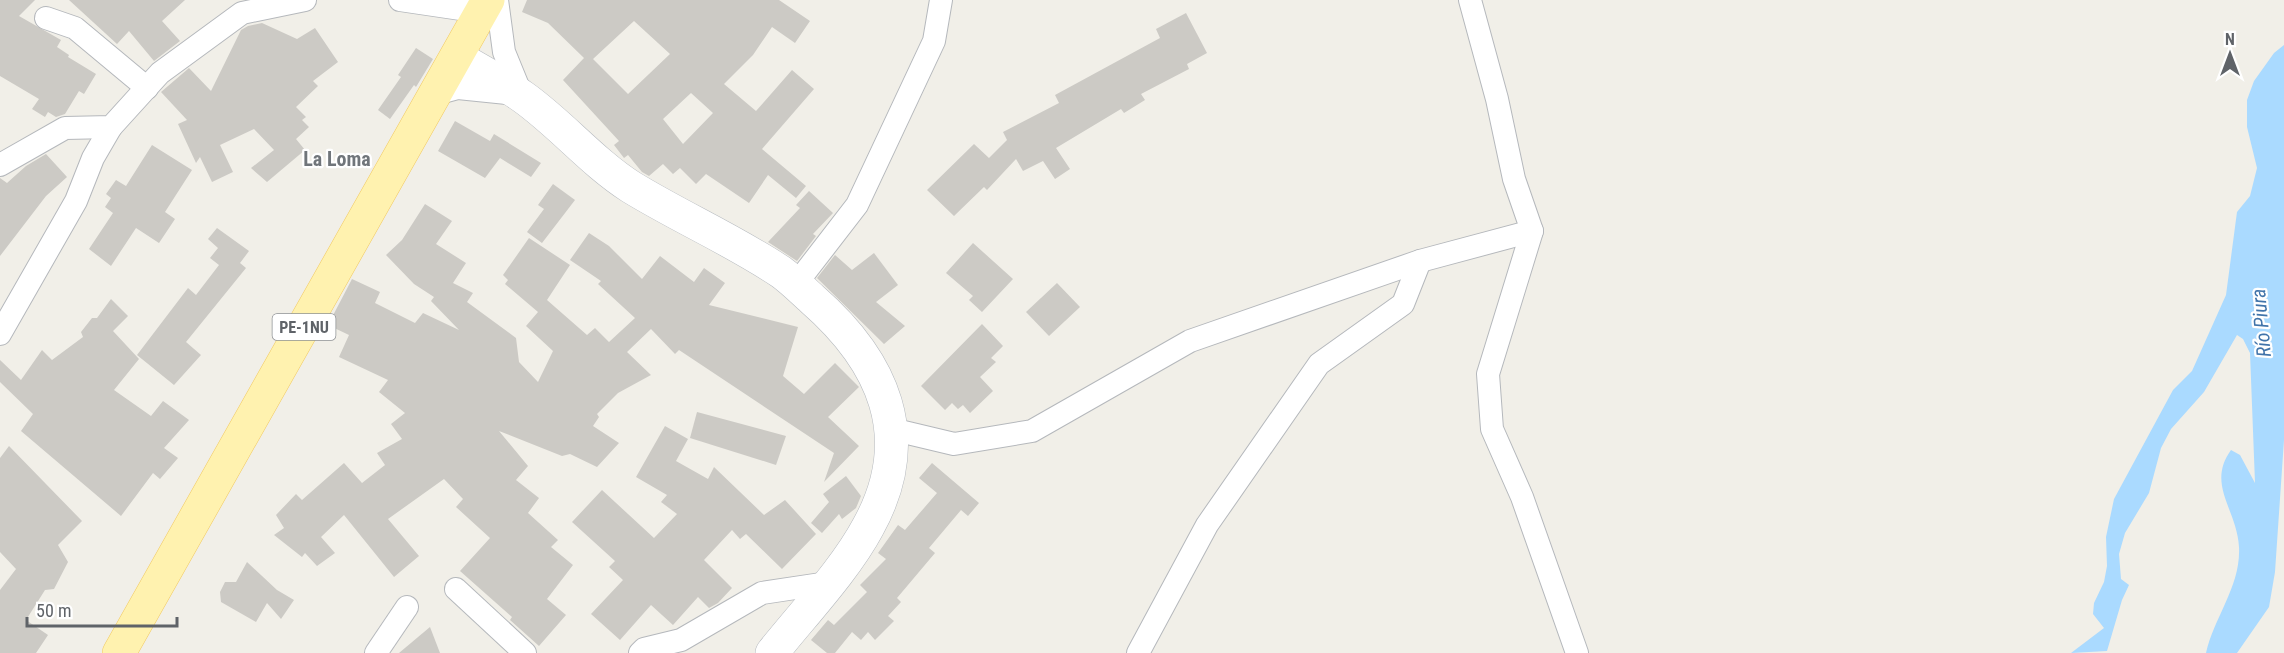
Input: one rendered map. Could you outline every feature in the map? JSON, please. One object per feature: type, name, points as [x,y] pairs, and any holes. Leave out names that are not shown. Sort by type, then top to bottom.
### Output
[{"type":"main road","name":"PE-1NU","points":[[119,653],[137,639],[436,94],[489,4]]},
{"type":"main road","points":[[457,57],[523,97],[630,186],[716,233],[782,273],[824,309],[864,353],[878,377],[891,429],[890,452],[879,502],[868,528],[772,653]]},
{"type":"street","points":[[0,334],[76,201],[93,158],[111,127],[160,73],[242,14],[305,0]]},
{"type":"street","points":[[400,0],[489,4],[504,52],[523,97]]},
{"type":"street","points":[[795,285],[857,205],[934,41],[941,0]]},
{"type":"street","points":[[1470,0],[1497,99],[1514,179],[1532,231],[1488,374],[1492,429],[1522,497],[1577,653]]},
{"type":"street","points":[[46,18],[75,28],[147,88]]},
{"type":"street","points":[[436,94],[458,88],[471,88],[523,97]]},
{"type":"street","points":[[0,165],[65,128],[111,127]]},
{"type":"street","points":[[891,429],[954,444],[1032,431],[1190,341],[1420,261],[1532,231]]},
{"type":"street","points":[[1138,653],[1207,525],[1319,364],[1403,304],[1420,261]]},
{"type":"street","points":[[640,653],[644,649],[681,640],[762,592],[828,583]]},
{"type":"street","points":[[456,589],[525,653]]},
{"type":"street","points":[[376,653],[406,607]]},
{"type":"water","name":"Río Piura","points":[[2284,45],[2284,440],[2275,572],[2269,607],[2237,653],[2206,653],[2232,588],[2238,561],[2237,533],[2225,497],[2221,475],[2231,450],[2240,455],[2255,483],[2250,353],[2243,339],[2237,335],[2204,392],[2171,429],[2161,448],[2149,493],[2125,533],[2119,554],[2121,579],[2129,585],[2122,600],[2107,651],[2071,653],[2104,628],[2093,614],[2094,603],[2104,582],[2107,566],[2106,537],[2114,499],[2173,390],[2192,371],[2226,295],[2237,212],[2250,196],[2257,168],[2247,127],[2247,100],[2254,81],[2274,53]]},
{"type":"building","points":[[0,0],[35,0],[19,16],[61,40],[57,47],[69,55],[68,57],[96,74],[84,94],[79,91],[65,114],[56,117],[48,112],[45,117],[32,109],[39,99],[0,76]]},
{"type":"building","points":[[69,0],[185,0],[162,21],[180,41],[154,61],[129,31],[117,44]]},
{"type":"building","points":[[527,0],[779,0],[810,21],[795,43],[772,27],[753,55],[724,84],[756,111],[792,70],[814,89],[762,149],[806,186],[796,198],[768,175],[749,203],[706,174],[696,184],[680,168],[673,174],[663,164],[649,176],[642,172],[628,155],[624,158],[614,145],[619,141],[563,80],[584,58],[548,23],[522,12]],"holes":[[[634,21],[670,54],[628,94],[593,59]],[[691,93],[713,113],[683,144],[663,119]]]},
{"type":"building","points":[[1186,13],[1207,53],[1187,64],[1189,69],[1141,94],[1145,100],[1124,113],[1121,109],[1056,148],[1070,169],[1055,179],[1043,161],[1023,171],[1016,159],[987,190],[984,187],[954,216],[927,190],[974,144],[989,158],[1007,140],[1003,132],[1059,103],[1055,95],[1160,38],[1156,29]]},
{"type":"building","points":[[262,23],[297,39],[315,28],[338,62],[313,81],[318,86],[296,107],[306,117],[302,120],[309,127],[296,139],[305,150],[267,182],[251,168],[274,150],[254,129],[220,145],[233,172],[212,182],[200,157],[196,163],[178,124],[187,120],[161,92],[189,68],[211,91],[241,30]]},
{"type":"building","points":[[416,48],[433,59],[416,87],[414,85],[390,119],[378,110],[401,77],[398,75]]},
{"type":"building","points":[[455,121],[490,141],[494,134],[541,163],[531,177],[500,158],[485,178],[438,151]]},
{"type":"building","points":[[152,145],[192,170],[165,212],[175,219],[159,243],[136,228],[111,266],[89,249],[113,213],[105,207],[111,198],[106,194],[116,180],[126,186]]},
{"type":"building","points":[[46,154],[67,177],[46,196],[0,256],[0,178],[7,183],[26,166]]},
{"type":"building","points":[[553,184],[575,200],[542,243],[527,232],[544,209],[538,205]]},
{"type":"building","points":[[809,191],[833,213],[813,234],[816,236],[797,261],[768,242],[800,208],[796,205]]},
{"type":"building","points":[[425,204],[452,221],[436,244],[466,263],[453,283],[473,293],[467,302],[516,338],[519,362],[538,382],[553,351],[526,326],[538,312],[505,284],[508,280],[503,275],[529,238],[570,265],[547,300],[587,335],[595,328],[609,342],[635,318],[598,284],[601,281],[570,260],[589,233],[609,246],[642,279],[660,256],[694,282],[704,268],[725,283],[709,305],[798,327],[783,376],[804,394],[835,363],[859,387],[828,417],[859,446],[824,482],[834,453],[679,350],[675,354],[651,329],[627,352],[651,375],[618,393],[597,414],[599,417],[593,426],[619,443],[597,467],[570,454],[562,456],[499,431],[528,466],[516,480],[539,498],[528,513],[558,540],[551,547],[573,565],[547,599],[566,615],[539,646],[510,620],[512,617],[460,571],[490,538],[456,507],[463,499],[444,479],[388,519],[419,556],[394,577],[344,515],[321,537],[335,553],[317,566],[305,553],[302,557],[274,535],[284,528],[276,515],[296,494],[302,500],[344,463],[362,483],[385,465],[377,453],[402,439],[391,424],[405,413],[379,392],[388,380],[339,357],[349,335],[328,325],[352,279],[380,292],[375,303],[415,323],[423,313],[459,330],[431,301],[434,297],[414,284],[386,255],[402,240]]},
{"type":"building","points":[[217,228],[249,251],[240,263],[246,268],[186,342],[201,355],[174,385],[137,355],[188,288],[196,295],[219,265],[210,258],[218,248],[208,239]]},
{"type":"building","points":[[973,243],[1013,279],[982,312],[969,300],[973,296],[946,273]]},
{"type":"building","points":[[874,253],[898,285],[876,302],[905,326],[884,344],[817,278],[835,255],[852,270]]},
{"type":"building","points":[[1057,283],[1080,307],[1049,336],[1026,312]]},
{"type":"building","points":[[111,299],[128,316],[113,331],[139,359],[114,390],[151,416],[163,401],[189,420],[164,448],[178,458],[160,479],[153,473],[121,516],[21,431],[33,414],[0,382],[0,360],[21,380],[42,350],[52,360],[83,337],[81,332],[92,318],[97,318]]},
{"type":"building","points":[[982,324],[1003,346],[991,358],[996,362],[980,377],[993,391],[970,413],[963,405],[958,409],[952,403],[945,410],[921,386]]},
{"type":"building","points":[[697,412],[786,436],[776,465],[690,438]]},
{"type":"building","points":[[665,426],[688,439],[676,461],[708,479],[714,467],[764,515],[785,500],[816,534],[782,569],[746,534],[740,539],[732,530],[704,560],[732,588],[718,603],[709,608],[698,597],[673,625],[651,605],[620,640],[591,614],[623,580],[609,567],[615,561],[572,522],[602,490],[654,538],[677,514],[661,502],[667,495],[636,477]]},
{"type":"building","points":[[9,446],[82,521],[58,545],[68,562],[54,589],[45,590],[26,620],[48,635],[36,653],[0,653],[0,590],[16,569],[0,552],[0,458]]},
{"type":"building","points":[[932,463],[979,503],[968,516],[961,510],[929,548],[935,553],[897,598],[901,602],[888,616],[894,621],[875,640],[868,632],[861,640],[852,632],[835,653],[827,653],[811,640],[828,620],[834,625],[867,592],[860,585],[886,559],[878,553],[898,525],[905,530],[937,493],[919,478]]},
{"type":"building","points":[[846,476],[861,496],[856,508],[842,519],[839,514],[822,533],[811,523],[829,502],[823,494]]},
{"type":"building","points":[[247,562],[277,590],[294,600],[281,619],[267,603],[256,622],[221,602],[220,592],[225,582],[236,582]]},
{"type":"building","points":[[430,627],[440,653],[399,653]]},
{"type":"district","name":"La Loma","points":[[337,159]]}]
